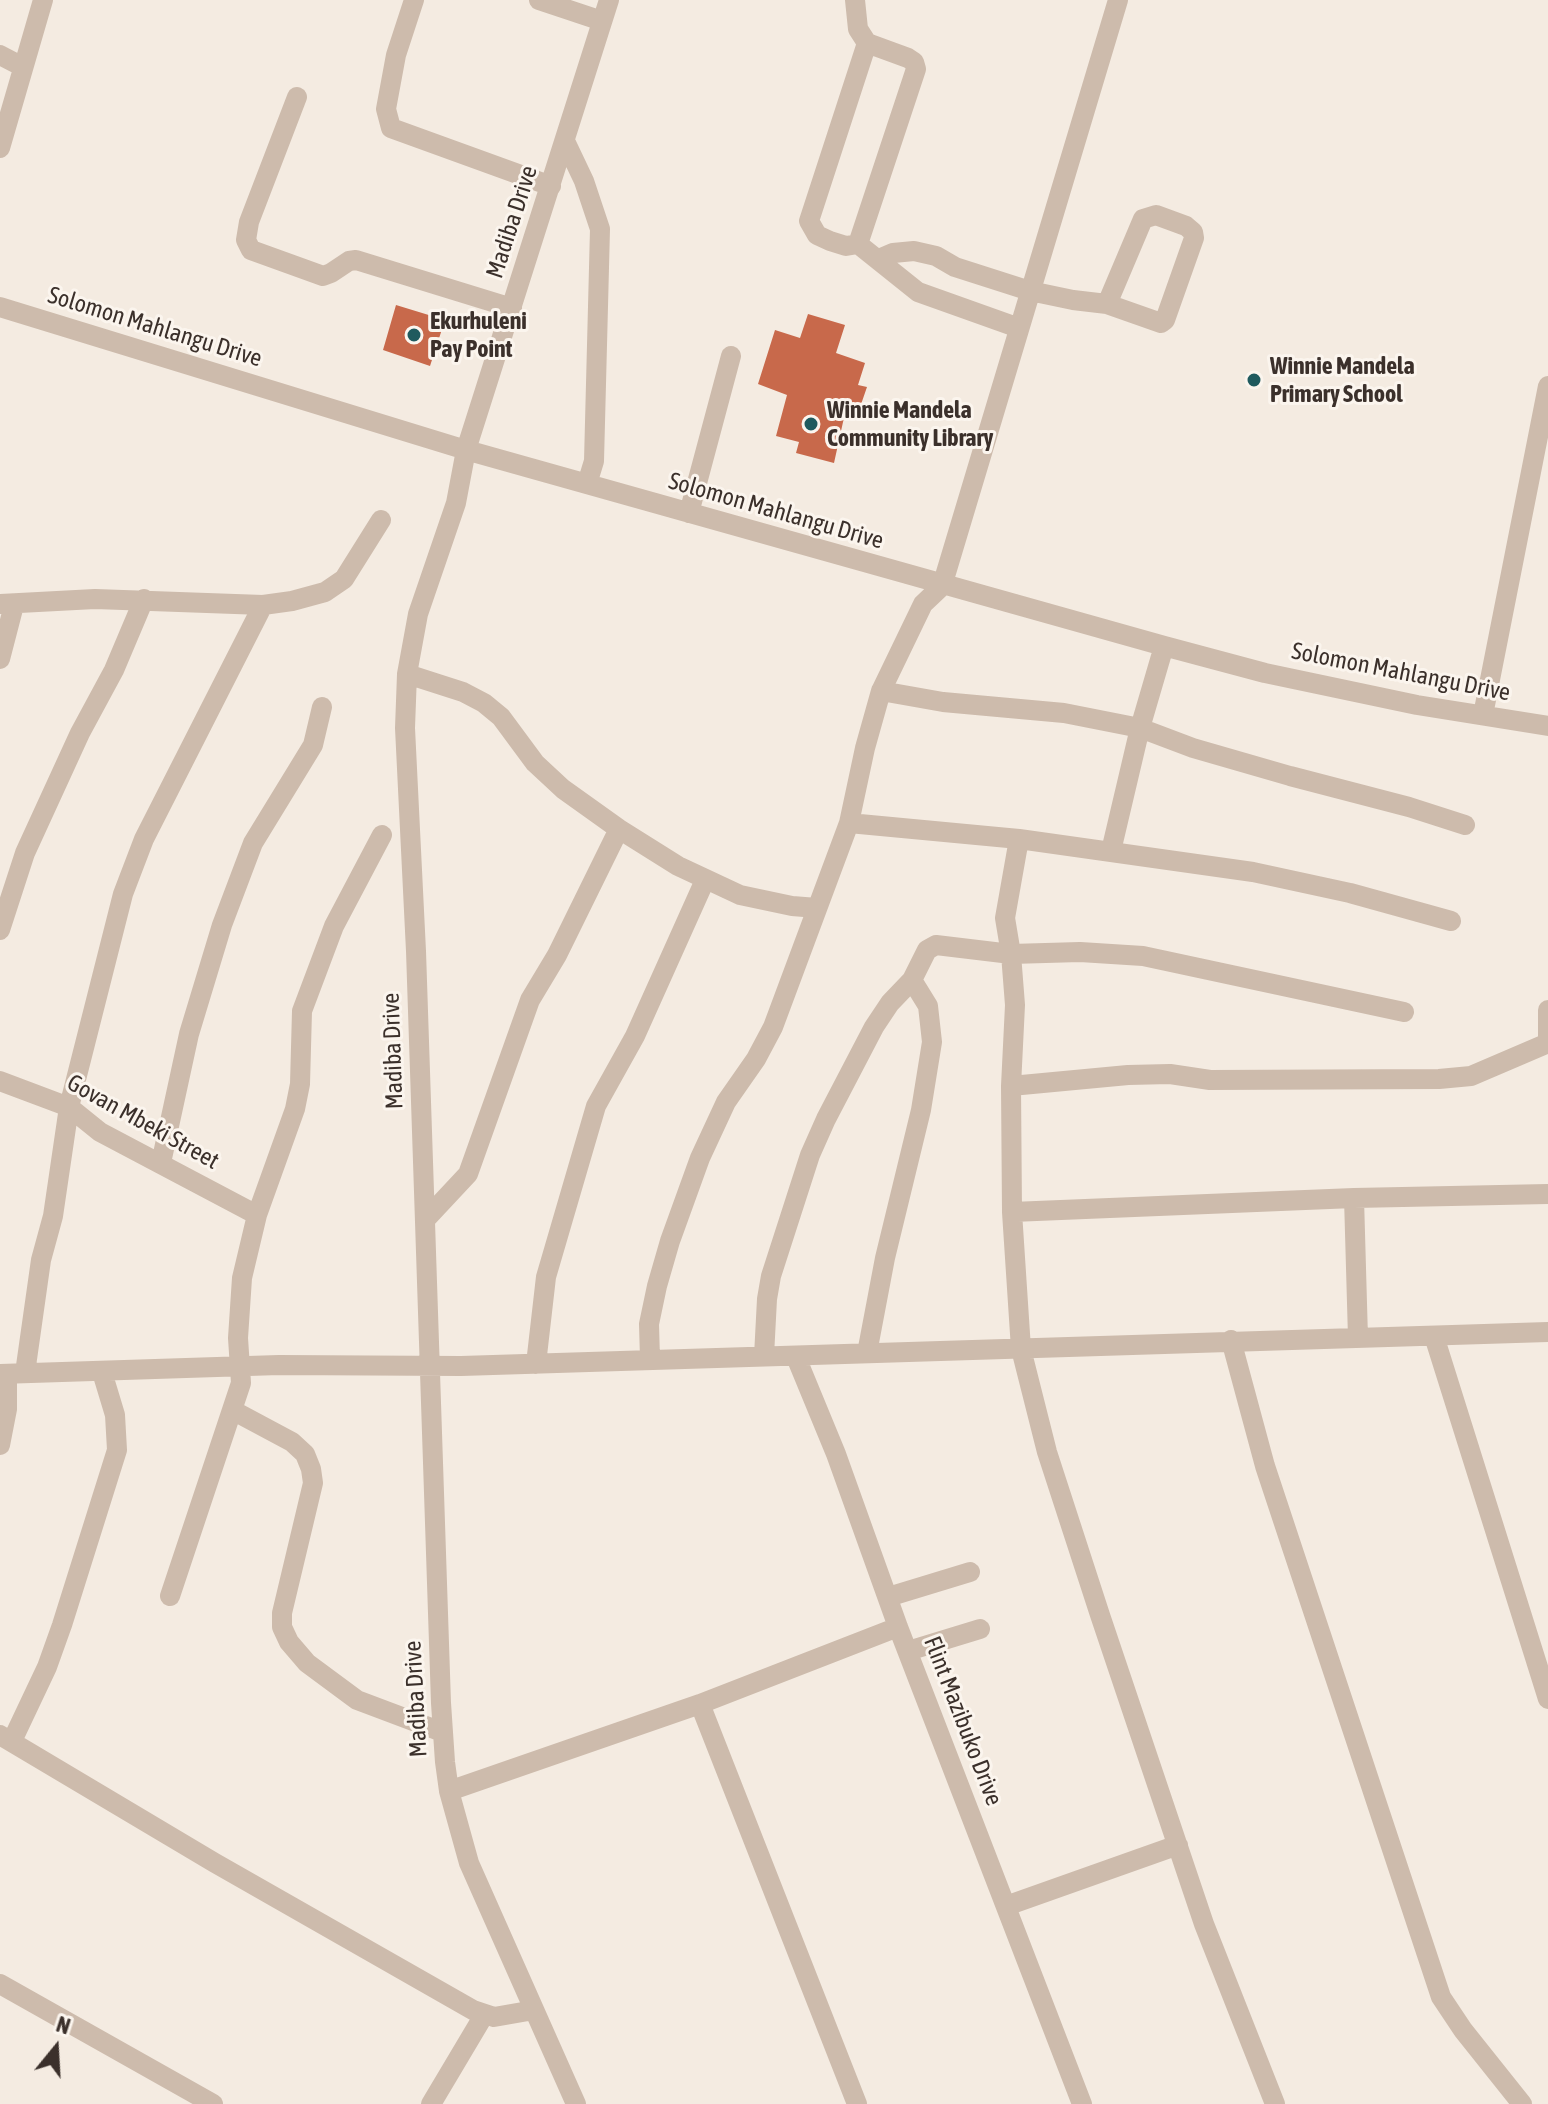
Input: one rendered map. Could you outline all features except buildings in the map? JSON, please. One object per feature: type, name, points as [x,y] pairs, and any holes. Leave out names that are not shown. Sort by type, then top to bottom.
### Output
[{"type":"street","points":[[0,148],[43,0]]},
{"type":"street","points":[[414,0],[396,55],[386,109],[391,128],[551,186]]},
{"type":"street","points":[[539,0],[602,21]]},
{"type":"street","name":"Madiba Drive","points":[[576,2104],[469,1863],[449,1791],[442,1732],[405,728],[407,674],[418,614],[456,503],[466,450],[609,0]]},
{"type":"street","points":[[855,0],[858,29],[867,43],[908,58],[914,62],[916,69],[858,244]]},
{"type":"street","points":[[650,1359],[649,1324],[657,1286],[700,1158],[726,1102],[756,1059],[773,1027],[849,823],[881,691],[923,604],[942,586],[1118,0]]},
{"type":"street","points":[[867,43],[809,221],[817,235],[846,246],[858,244],[918,292],[1019,328]]},
{"type":"street","points":[[0,55],[23,67]]},
{"type":"street","points":[[297,97],[249,222],[246,240],[251,250],[323,276],[356,260],[512,308]]},
{"type":"street","points":[[565,141],[584,181],[600,229],[594,461],[587,484]]},
{"type":"street","points":[[879,259],[893,253],[914,251],[936,256],[955,267],[1030,291],[1107,304],[1161,323],[1165,320],[1194,238],[1193,232],[1186,226],[1156,215],[1143,219],[1107,304]]},
{"type":"street","name":"Solomon Mahlangu Drive","points":[[0,307],[466,450],[942,586],[1332,688],[1548,726]]},
{"type":"street","points":[[689,513],[731,356]]},
{"type":"street","points":[[1483,715],[1548,386]]},
{"type":"street","points":[[0,659],[7,605],[144,599],[263,605],[325,592],[344,579],[381,520]]},
{"type":"street","points":[[0,930],[25,853],[80,733],[119,662],[144,599]]},
{"type":"street","points":[[0,1445],[11,1374],[53,1216],[69,1107],[110,937],[144,839],[263,605]]},
{"type":"street","points":[[1111,851],[1140,728],[1164,646]]},
{"type":"street","points":[[407,674],[463,692],[484,703],[501,717],[535,763],[563,789],[619,829],[705,880],[740,895],[817,908]]},
{"type":"street","points":[[881,691],[943,702],[1064,713],[1140,728],[1207,752],[1465,825]]},
{"type":"street","points":[[161,1163],[189,1034],[222,925],[253,843],[313,745],[322,707]]},
{"type":"street","points":[[849,823],[1019,839],[1253,872],[1350,893],[1451,921]]},
{"type":"street","points":[[425,1220],[468,1174],[530,1000],[557,955],[619,829]]},
{"type":"street","points":[[170,1596],[241,1383],[238,1338],[242,1278],[257,1215],[295,1109],[300,1084],[302,1011],[334,926],[382,835]]},
{"type":"street","points":[[1019,839],[1005,918],[1015,1005],[1011,1086],[1012,1212],[1021,1349],[1047,1452],[1204,1924],[1275,2104]]},
{"type":"street","points":[[536,1364],[546,1277],[596,1106],[635,1036],[705,880]]},
{"type":"street","points":[[764,1356],[771,1276],[810,1155],[874,1027],[890,1003],[912,980],[927,950],[936,945],[1011,954],[1080,952],[1143,956],[1404,1012]]},
{"type":"street","points":[[867,1353],[885,1258],[921,1110],[932,1042],[928,1006],[912,980]]},
{"type":"street","points":[[1011,1086],[1170,1074],[1210,1080],[1439,1079],[1471,1076],[1548,1041],[1548,1010]]},
{"type":"street","name":"Govan Mbeki Street","points":[[0,1081],[69,1107],[100,1132],[257,1215]]},
{"type":"street","points":[[1012,1212],[1354,1198],[1548,1194]]},
{"type":"street","points":[[1354,1198],[1358,1338]]},
{"type":"street","points":[[11,1374],[279,1365],[429,1367],[796,1357],[1231,1340],[1548,1332]]},
{"type":"street","points":[[1434,1336],[1548,1699]]},
{"type":"street","points":[[1231,1340],[1265,1466],[1441,1997],[1522,2104]]},
{"type":"street","name":"Flint Mazibuko Drive","points":[[796,1357],[836,1454],[898,1627],[1082,2104]]},
{"type":"street","points":[[102,1372],[115,1415],[117,1450],[41,1681],[6,1738],[215,1863],[484,2015],[503,2016],[534,2010]]},
{"type":"street","points":[[234,1411],[292,1442],[305,1454],[311,1469],[313,1483],[282,1613],[282,1627],[289,1642],[307,1663],[357,1700],[442,1732]]},
{"type":"street","points":[[888,1597],[970,1572]]},
{"type":"street","points":[[449,1791],[700,1704],[898,1627]]},
{"type":"street","points":[[908,1651],[980,1629]]},
{"type":"street","points":[[700,1704],[857,2104]]},
{"type":"street","points":[[1006,1906],[1178,1845]]},
{"type":"street","points":[[0,1984],[213,2104]]},
{"type":"street","points":[[431,2104],[484,2015]]},
{"type":"place","name":"Ekurhuleni Pay Point","points":[[414,335]]},
{"type":"place","name":"Winnie Mandela Primary School","points":[[1254,380]]},
{"type":"place","name":"Winnie Mandela Community Library","points":[[811,424]]}]
